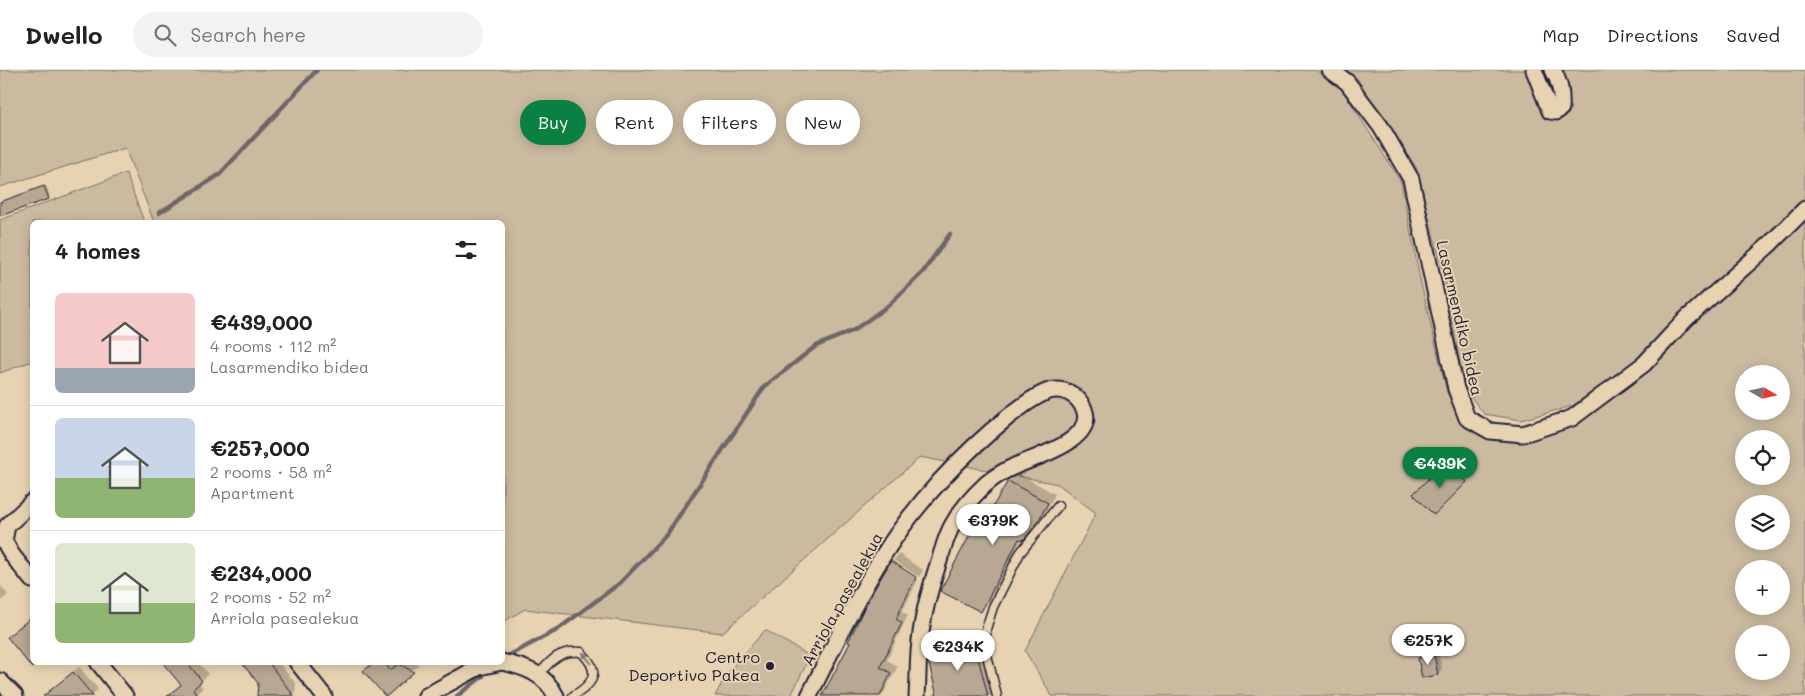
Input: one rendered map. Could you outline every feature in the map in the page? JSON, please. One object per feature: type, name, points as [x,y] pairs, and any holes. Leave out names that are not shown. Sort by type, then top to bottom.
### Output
[{"type":"street","name":"Lasarmendiko bidea","points":[[1330,70],[1347,82],[1381,127],[1411,179],[1456,389],[1467,418],[1490,431],[1523,434],[1572,418],[1644,364],[1686,318],[1769,245],[1805,209]]},
{"type":"street","points":[[1534,70],[1550,111],[1556,112],[1561,108],[1562,97],[1560,85],[1553,70]]},
{"type":"street","name":"Arriola pasealekua","points":[[809,696],[884,553],[931,491],[978,442],[1022,406],[1048,391],[1066,391],[1079,400],[1086,414],[1086,423],[1077,436],[1063,446],[1011,468],[986,484],[952,524],[927,602],[919,651],[917,696]]},
{"type":"street","points":[[30,504],[7,526],[4,541],[12,555],[30,578]]},
{"type":"street","points":[[505,663],[524,667],[538,675],[548,682],[556,696]]},
{"type":"street","points":[[100,665],[125,696]]},
{"type":"street","points":[[300,665],[324,696]]},
{"type":"street","points":[[426,696],[479,667],[488,665]]},
{"type":"street","points":[[0,681],[16,696]]},
{"type":"lane","points":[[997,696],[986,651],[986,629],[990,614],[1020,553],[1058,506]]},
{"type":"lane","points":[[538,675],[556,657],[569,651],[581,652],[590,660],[593,669],[592,679],[585,689],[573,696]]},
{"type":"shaded area","points":[[0,70],[1316,70],[1342,89],[1401,182],[1420,279],[1447,392],[1462,423],[1491,438],[1521,442],[1578,422],[1644,372],[1716,300],[1704,290],[1638,360],[1572,406],[1521,420],[1484,414],[1464,388],[1444,276],[1416,167],[1356,77],[1346,70],[1805,70],[1805,696],[1052,696],[1025,651],[1096,513],[1058,484],[920,457],[722,633],[525,609],[505,621],[505,220],[153,220],[125,148],[0,187]]},
{"type":"shaded area","points":[[126,173],[143,220],[30,220],[30,362],[0,373],[0,220]]},
{"type":"shaded area","name":"Centro Deportivo Pakea","points":[[765,630],[810,656],[791,696],[715,696],[726,675]]},
{"type":"building","points":[[44,186],[49,199],[0,216],[0,202]]},
{"type":"building","points":[[1452,466],[1467,482],[1434,515],[1413,494],[1440,467],[1445,473]]},
{"type":"building","points":[[1008,481],[1048,503],[1036,525],[1023,540],[1019,539],[981,612],[940,591],[981,514],[986,518]]},
{"type":"building","points":[[891,561],[916,577],[896,619],[902,623],[880,667],[891,673],[880,696],[822,696],[850,643],[848,642],[869,598]]},
{"type":"building","points":[[30,619],[30,665],[32,665],[32,668],[7,637]]},
{"type":"building","points":[[974,642],[988,696],[937,696],[928,654]]},
{"type":"building","points":[[1434,655],[1438,675],[1422,678],[1418,658]]},
{"type":"building","points":[[164,665],[189,665],[202,681],[193,689],[199,696],[167,696],[181,685]]},
{"type":"building","points":[[243,665],[270,665],[294,696],[257,696],[258,683]]},
{"type":"building","points":[[371,665],[386,665],[390,670],[401,665],[414,672],[385,696],[363,671]]},
{"type":"building","points":[[73,672],[93,696],[43,696]]},
{"type":"waterway","points":[[159,213],[219,175],[317,70]]},
{"type":"waterway","points":[[506,657],[557,630],[620,583],[667,534],[764,387],[816,346],[854,330],[889,305],[923,272],[950,234]]},
{"type":"waterway","points":[[457,696],[483,676]]},
{"type":"place","name":"Centro Deportivo Pakea","points":[[770,666]]}]
